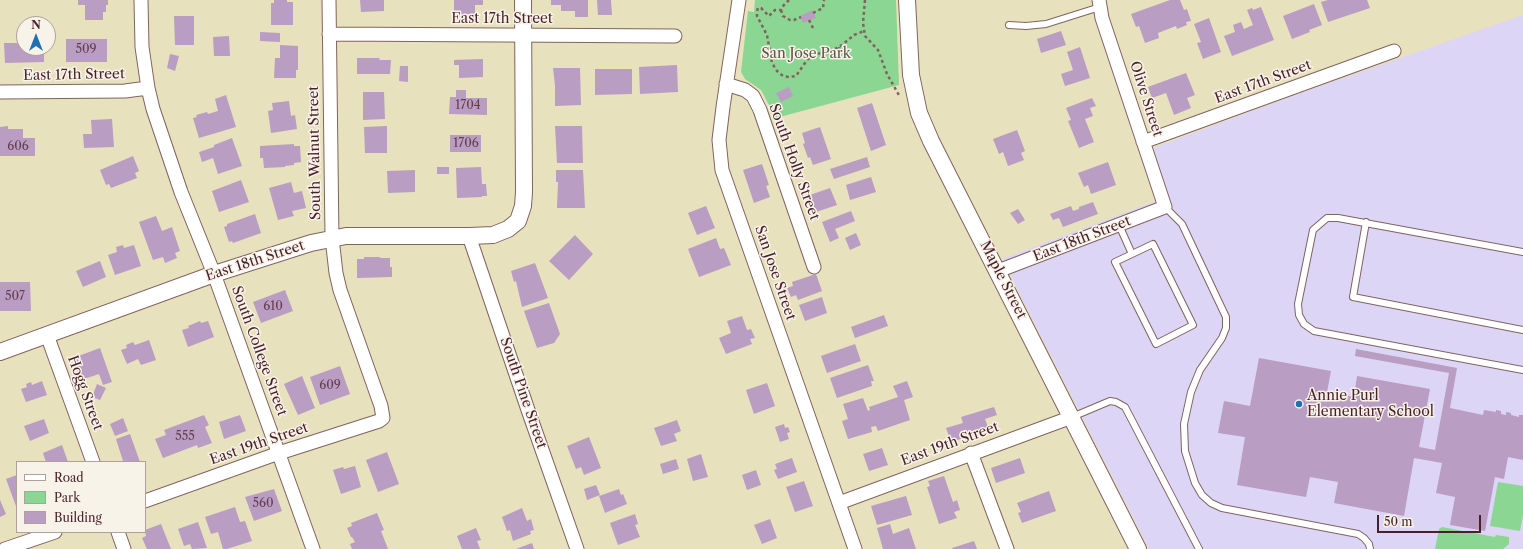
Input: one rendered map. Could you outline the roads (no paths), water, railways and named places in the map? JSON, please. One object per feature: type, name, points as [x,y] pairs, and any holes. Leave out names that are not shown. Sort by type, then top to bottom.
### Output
[{"type":"street","name":"South College Street","points":[[141,0],[142,47],[148,88],[153,109],[181,192],[214,274],[313,549]]},
{"type":"street","name":"South Walnut Street","points":[[328,0],[330,34],[332,238],[336,273],[340,290],[382,406],[383,418]]},
{"type":"street","points":[[522,0],[523,36]]},
{"type":"street","name":"San Jose Street","points":[[740,0],[726,84],[719,140],[722,170],[855,549]]},
{"type":"street","name":"Maple Street","points":[[907,0],[911,75],[919,113],[931,141],[1138,549]]},
{"type":"street","name":"Olive Street","points":[[1100,4],[1102,18],[1165,207]]},
{"type":"street","name":"East 17th Street","points":[[330,34],[675,36]]},
{"type":"street","name":"East 18th Street","points":[[0,352],[214,274],[311,243],[346,236],[493,235],[508,229],[518,222],[523,206],[523,36]]},
{"type":"street","name":"East 17th Street","points":[[1143,142],[1394,51]]},
{"type":"street","name":"South Holly Street","points":[[726,84],[746,90],[753,96],[760,110],[814,267]]},
{"type":"street","name":"East 17th Street","points":[[0,92],[125,91],[148,88]]},
{"type":"street","name":"East 18th Street","points":[[998,271],[1165,207]]},
{"type":"street","name":"South Pine Street","points":[[469,236],[577,549]]},
{"type":"street","name":"Hogg Street","points":[[47,335],[93,461]]},
{"type":"street","name":"East 19th Street","points":[[839,503],[1072,417]]},
{"type":"street","name":"East 19th Street","points":[[146,501],[279,453],[379,421],[383,418]]},
{"type":"street","points":[[971,453],[1006,549]]},
{"type":"street","points":[[5,549],[52,533]]},
{"type":"street","points":[[118,533],[124,549]]},
{"type":"lane","points":[[1009,24],[1026,26],[1046,24],[1100,4]]},
{"type":"lane","points":[[1165,207],[1182,224],[1226,317],[1226,328],[1222,338],[1200,370],[1191,392],[1184,424],[1185,451],[1195,483],[1202,495],[1211,503],[1222,508],[1358,534],[1369,544],[1370,549]]},
{"type":"lane","points":[[1523,252],[1366,222],[1327,218],[1313,230],[1298,304],[1299,315],[1304,324],[1314,331],[1523,370]]},
{"type":"lane","points":[[1366,222],[1353,297],[1523,330]]},
{"type":"lane","points":[[1119,225],[1132,254]]},
{"type":"lane","points":[[1153,244],[1193,325],[1156,344],[1116,262],[1132,254],[1153,244]]},
{"type":"lane","points":[[1072,417],[1110,401],[1126,407],[1198,549]]},
{"type":"place","name":"Annie Purl Elementary School","points":[[1299,404]]},
{"type":"park label","name":"San Jose Park","points":[[806,54]]}]
